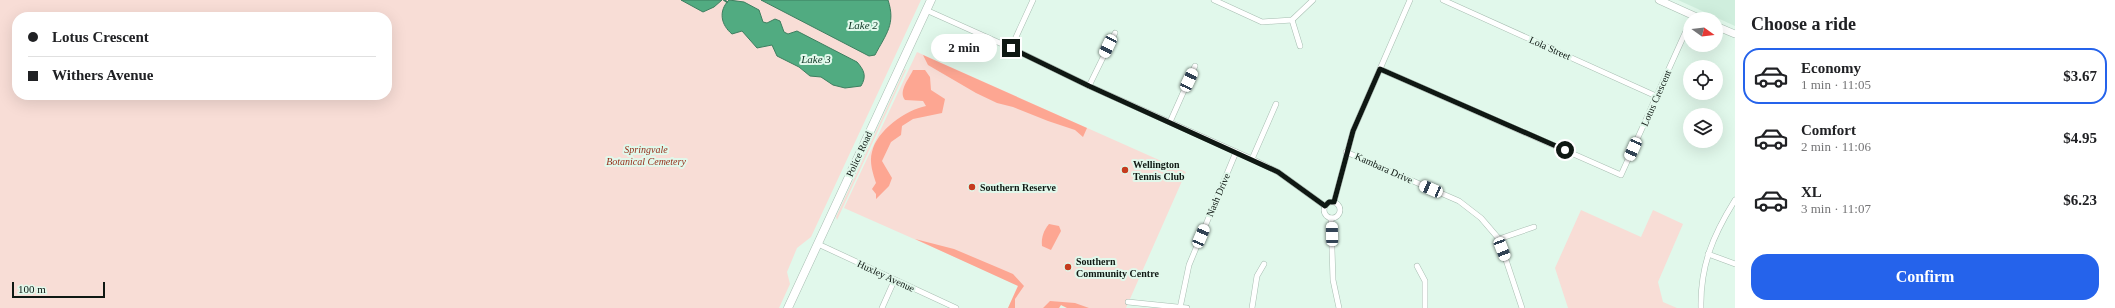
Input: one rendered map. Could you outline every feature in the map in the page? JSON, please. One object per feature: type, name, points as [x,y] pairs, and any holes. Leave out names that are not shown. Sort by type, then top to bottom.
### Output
[{"type":"main road","name":"Police Road","points":[[788,308],[931,0]]},
{"type":"street","points":[[1011,48],[1033,0]]},
{"type":"street","points":[[1214,0],[1262,22],[1292,20],[1313,0]]},
{"type":"street","points":[[1334,202],[1346,152],[1353,131],[1410,0]]},
{"type":"street","name":"Lola Street","points":[[1443,0],[1656,96]]},
{"type":"street","points":[[1658,0],[1683,14]]},
{"type":"street","points":[[926,10],[1011,48],[1089,86],[1252,159],[1278,172],[1325,206]]},
{"type":"street","points":[[1292,20],[1300,46]]},
{"type":"street","points":[[1723,29],[1735,34]]},
{"type":"street","points":[[1089,86],[1114,33]]},
{"type":"street","name":"Lotus Crescent","points":[[1380,69],[1621,175],[1683,37]]},
{"type":"street","points":[[1170,122],[1195,66]]},
{"type":"street","points":[[1252,159],[1276,104]]},
{"type":"street","name":"Nash Drive","points":[[1180,308],[1189,265],[1236,152]]},
{"type":"street","name":"Kambara Drive","points":[[1346,152],[1459,201],[1481,218],[1499,239],[1522,308]]},
{"type":"street","points":[[1701,308],[1703,269],[1708,254],[1727,212],[1735,200]]},
{"type":"street","points":[[1331,218],[1338,216],[1340,211],[1338,205],[1334,202],[1329,202],[1325,206],[1325,213],[1331,218],[1333,280],[1339,308]]},
{"type":"street","points":[[1499,239],[1534,227]]},
{"type":"street","name":"Huxley Avenue","points":[[818,244],[894,281],[956,308]]},
{"type":"street","points":[[1708,254],[1735,264]]},
{"type":"street","points":[[1252,308],[1257,276],[1264,264]]},
{"type":"street","points":[[1417,266],[1425,281],[1425,308]]},
{"type":"street","points":[[882,308],[894,281]]},
{"type":"street","points":[[1128,302],[1187,308]]},
{"type":"shaded area","points":[[1678,0],[1735,0],[1735,26],[1723,21],[1723,12],[1704,12]]},
{"type":"shaded area","points":[[923,55],[1087,128],[1083,137],[1075,130],[1013,107],[997,103],[976,93],[928,65]]},
{"type":"shaded area","points":[[913,70],[925,70],[930,77],[931,90],[945,99],[942,113],[913,119],[902,126],[901,135],[891,142],[882,161],[892,178],[889,186],[876,199],[876,194],[872,189],[876,183],[871,160],[875,144],[893,122],[918,108],[926,106],[923,101],[905,100],[903,96],[903,89]]},
{"type":"shaded area","points":[[1049,224],[1059,226],[1061,231],[1051,250],[1042,246],[1043,234]]},
{"type":"shaded area","points":[[915,239],[954,249],[1013,274],[1024,286],[1015,299],[1015,308],[1008,308],[1018,286]]},
{"type":"shaded area","points":[[1050,301],[1075,303],[1089,308],[1067,308],[1061,305],[1059,308],[1043,308]]},
{"type":"green space","name":"Springvale Botanical Cemetery","points":[[0,0],[921,0],[811,237],[797,248],[787,272],[790,284],[779,308],[0,308]]},
{"type":"green space","name":"Southern Reserve","points":[[917,52],[1186,172],[1126,308],[1067,308],[1061,305],[1059,308],[1008,308],[1018,285],[844,208]]},
{"type":"green space","points":[[905,69],[906,70],[837,220],[836,217]]},
{"type":"green space","points":[[1581,210],[1641,237],[1653,210],[1683,224],[1658,282],[1663,302],[1677,308],[1568,308],[1555,268]]},
{"type":"water","points":[[681,0],[722,0],[714,7],[703,12]]},
{"type":"water","name":"Lake 3","points":[[729,0],[744,2],[759,10],[763,22],[767,23],[775,19],[780,21],[784,32],[788,34],[797,31],[857,62],[864,73],[864,79],[861,86],[845,88],[833,85],[821,77],[810,76],[799,67],[777,56],[772,45],[757,48],[742,31],[732,34],[725,26],[722,18],[723,9]]},
{"type":"water","name":"Lake 2","points":[[761,0],[888,0],[891,16],[889,29],[875,55],[869,56]]},
{"type":"place","name":"Wellington Tennis Club","points":[[1125,170]]},
{"type":"place","name":"Southern Reserve","points":[[972,187]]},
{"type":"place","name":"Southern Community Centre","points":[[1068,267]]},
{"type":"route","points":[[1011,48],[1089,86],[1278,172],[1325,206],[1329,202],[1334,202],[1346,152],[1353,131],[1380,69],[1565,150]]}]
